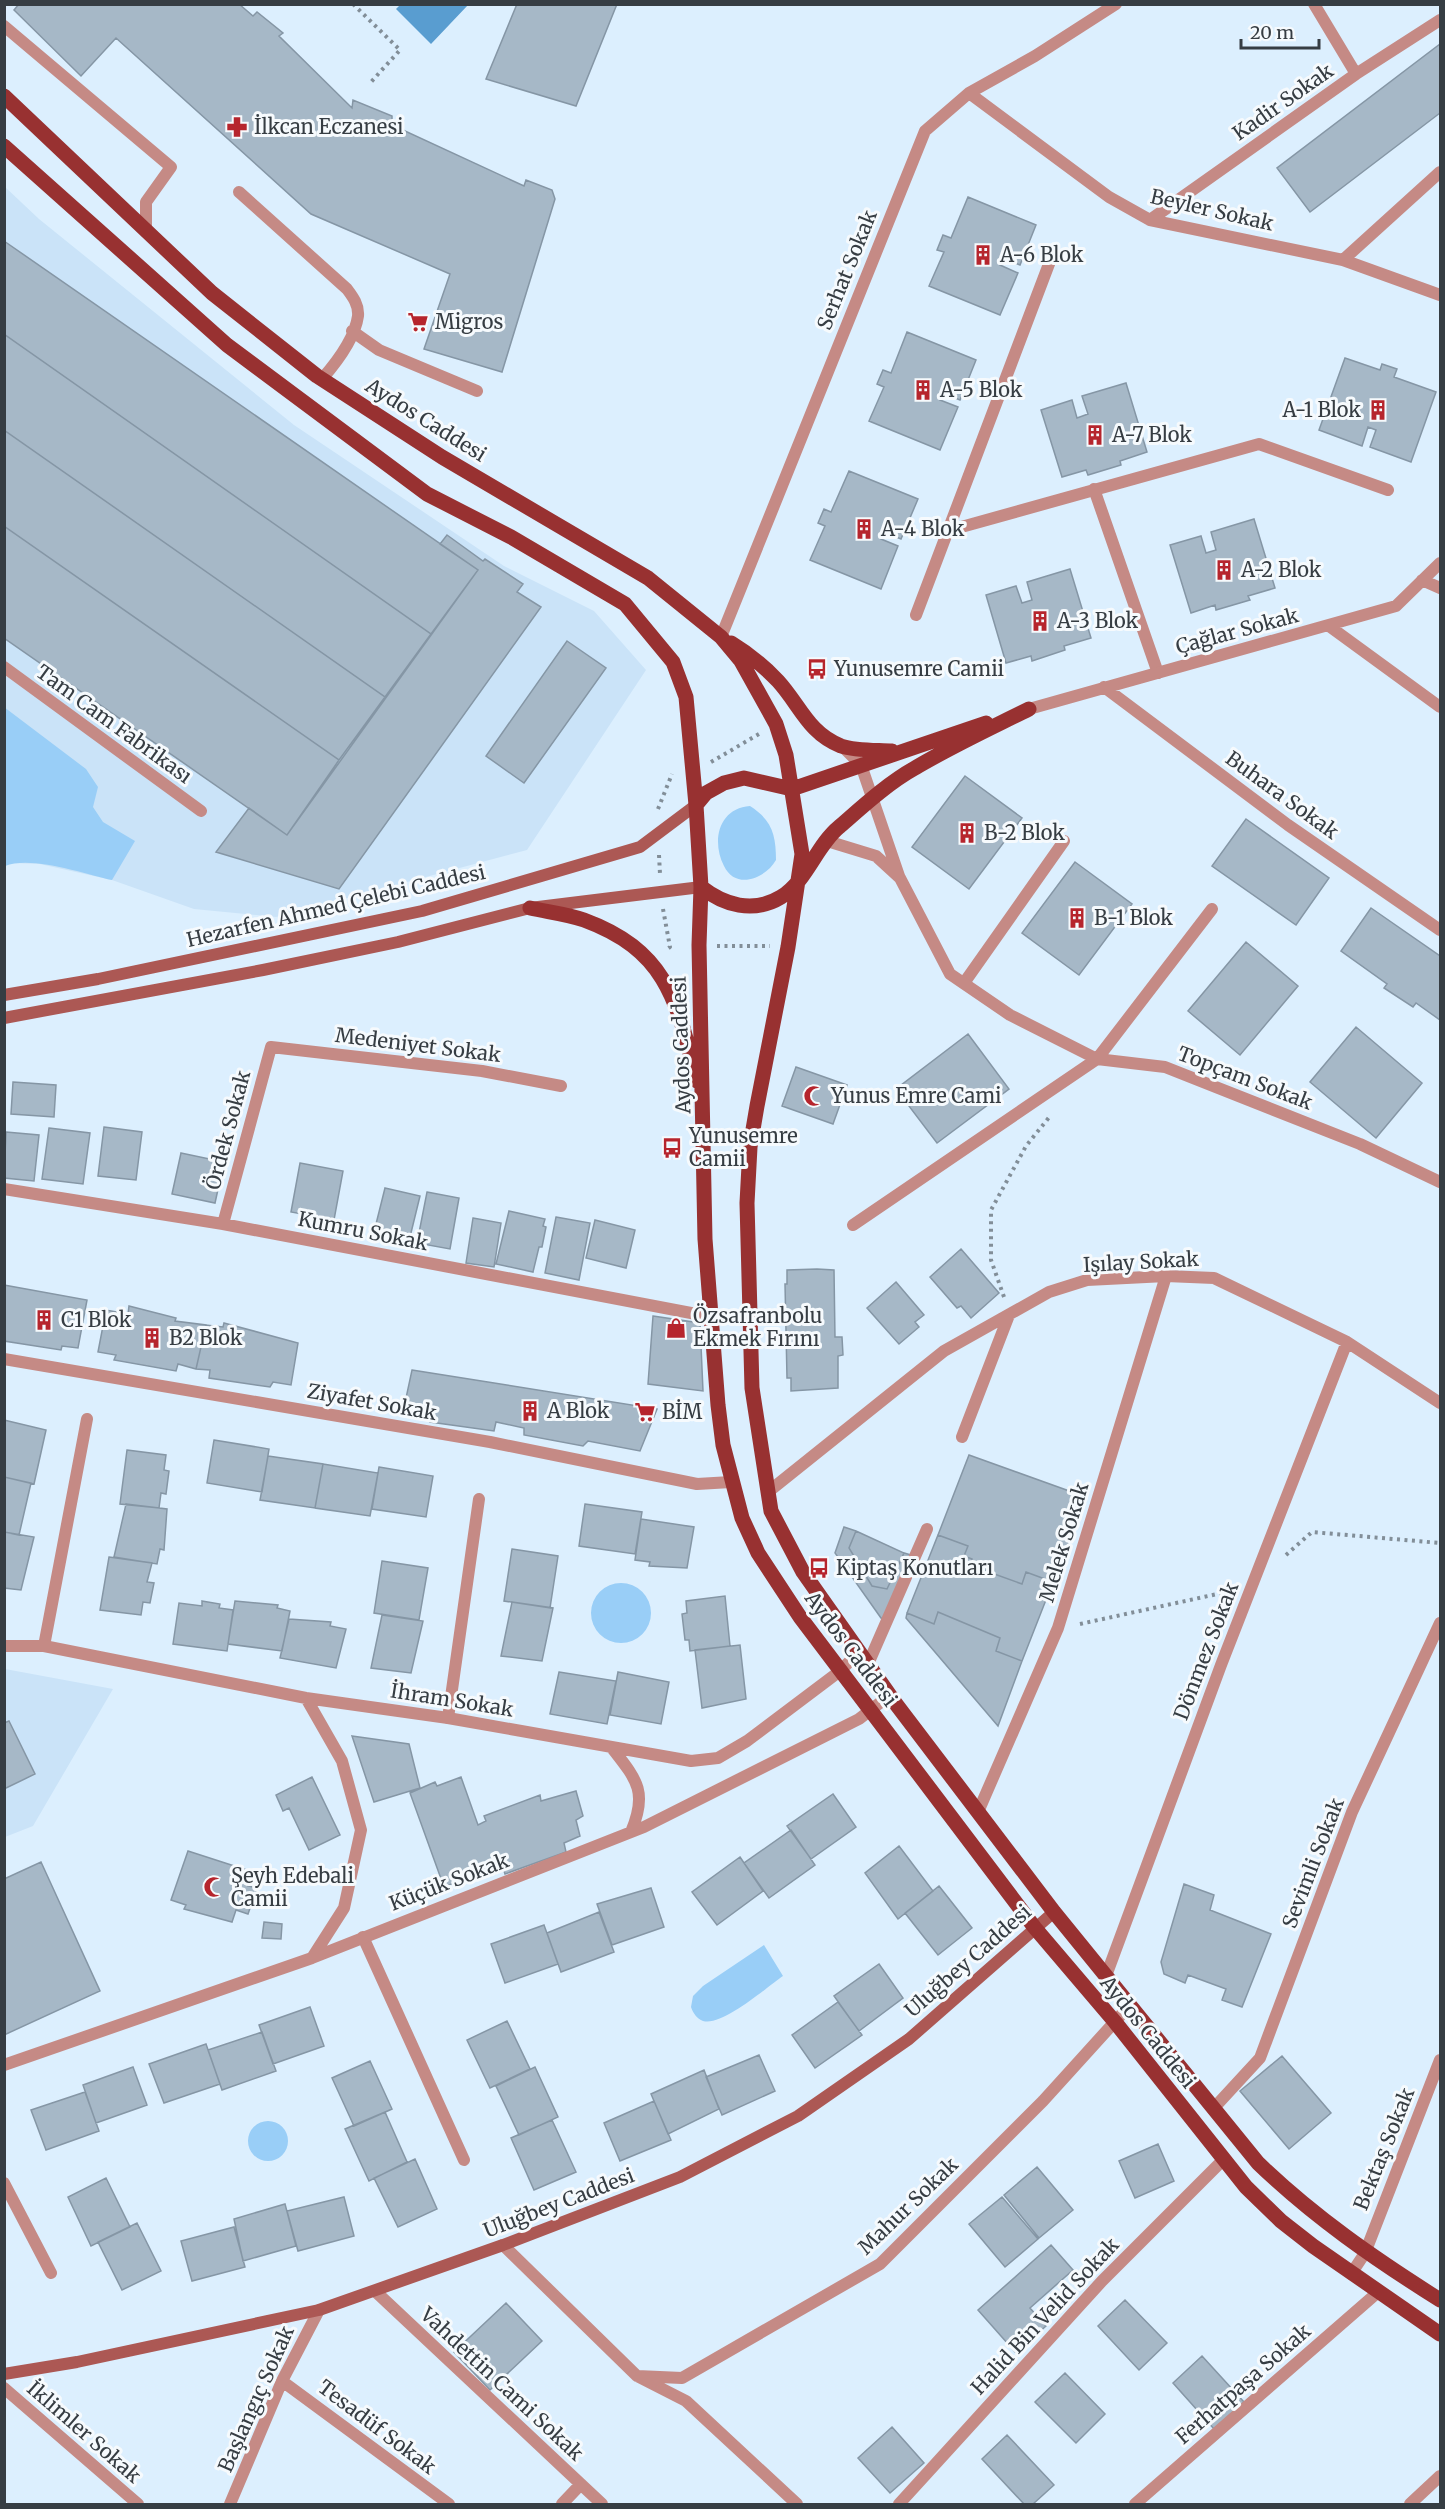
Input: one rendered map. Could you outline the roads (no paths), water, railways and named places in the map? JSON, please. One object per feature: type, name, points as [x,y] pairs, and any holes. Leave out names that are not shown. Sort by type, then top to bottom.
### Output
[{"type":"main road","name":"Aydos Caddesi","points":[[4,96],[212,293],[322,379],[442,457],[648,578],[721,637],[741,661],[776,724],[792,789]]},
{"type":"main road","points":[[4,146],[226,345],[427,494],[521,542],[625,604],[673,662],[686,697],[701,887],[718,900],[739,906],[761,906],[781,897],[797,883],[836,828],[913,769],[1029,709]]},
{"type":"main road","points":[[721,637],[750,654],[779,682],[809,725],[826,739],[843,747],[898,752]]},
{"type":"main road","points":[[696,805],[706,793],[724,783],[744,778],[792,789],[1029,709]]},
{"type":"main road","points":[[792,789],[802,854],[797,883]]},
{"type":"main road","name":"Aydos Caddesi","points":[[797,883],[788,947],[750,1147],[747,1203],[752,1388],[771,1511],[787,1545],[890,1695],[1054,1912],[1212,2109],[1258,2163],[1288,2192],[1365,2253],[1440,2301]]},
{"type":"main road","name":"Aydos Caddesi","points":[[701,887],[699,945],[705,1239],[723,1445],[742,1518],[758,1553],[778,1586],[840,1671],[1035,1928],[1115,2022],[1246,2187],[1281,2222],[1377,2293],[1440,2334]]},
{"type":"main road","points":[[530,908],[584,920],[639,948],[649,958],[670,988],[683,1027],[704,1111]]},
{"type":"street","name":"Serhat Sokak","points":[[721,637],[925,131],[969,93],[1035,57],[1116,4]]},
{"type":"street","points":[[1314,4],[1356,74]]},
{"type":"street","name":"Kadir Sokak","points":[[1150,220],[1356,74],[1440,20]]},
{"type":"street","points":[[4,26],[171,168],[146,202],[146,232]]},
{"type":"street","name":"Beyler Sokak","points":[[969,93],[1109,197],[1150,220],[1343,260],[1440,295]]},
{"type":"street","points":[[1343,260],[1440,172]]},
{"type":"street","points":[[239,192],[347,289],[356,302],[358,316],[352,331],[335,363],[322,379]]},
{"type":"street","points":[[916,615],[1053,256]]},
{"type":"street","points":[[352,331],[379,350],[477,391]]},
{"type":"street","points":[[947,531],[1259,444],[1388,490]]},
{"type":"street","points":[[1094,489],[1158,674]]},
{"type":"street","name":"Çağlar Sokak","points":[[1029,709],[1396,606],[1440,563]]},
{"type":"street","points":[[1422,580],[1440,588]]},
{"type":"street","points":[[1329,626],[1440,707]]},
{"type":"street","name":"Tam Cam Fabrikası","points":[[4,667],[201,811]]},
{"type":"street","name":"Buhara Sokak","points":[[1104,687],[1288,825],[1440,930]]},
{"type":"street","points":[[843,747],[861,765],[900,878]]},
{"type":"street","name":"Hezarfen Ahmed Çelebi Caddesi","points":[[4,995],[98,979],[422,911],[640,847],[696,805]]},
{"type":"street","name":"Topçam Sokak","points":[[827,841],[876,856],[900,878],[950,974],[1010,1015],[1097,1059],[1166,1067],[1360,1144],[1440,1182]]},
{"type":"street","points":[[964,983],[1064,841]]},
{"type":"street","points":[[4,1018],[364,949],[530,908],[701,887]]},
{"type":"street","points":[[853,1225],[1097,1059],[1212,909]]},
{"type":"street","name":"Medeniyet Sokak","points":[[271,1047],[482,1071],[561,1086]]},
{"type":"street","name":"Ördek Sokak","points":[[224,1224],[271,1047]]},
{"type":"street","name":"Kumru Sokak","points":[[4,1189],[224,1224],[712,1317]]},
{"type":"street","name":"Işılay Sokak","points":[[768,1492],[944,1351],[1049,1292],[1087,1280],[1166,1275],[1214,1278],[1347,1342],[1440,1403]]},
{"type":"street","name":"Melek Sokak","points":[[978,1812],[1058,1628],[1166,1275]]},
{"type":"street","points":[[962,1437],[1010,1315]]},
{"type":"street","name":"Dönmez Sokak","points":[[1107,1976],[1221,1665],[1347,1342]]},
{"type":"street","name":"Ziyafet Sokak","points":[[4,1359],[490,1442],[698,1484],[731,1482]]},
{"type":"street","points":[[44,1646],[87,1419]]},
{"type":"street","points":[[448,1718],[479,1499]]},
{"type":"street","points":[[863,1658],[927,1529]]},
{"type":"street","name":"Sevimli Sokak","points":[[1212,2109],[1260,2058],[1352,1812],[1440,1623]]},
{"type":"street","name":"İhram Sokak","points":[[4,1646],[44,1646],[306,1698],[448,1718],[691,1761],[718,1758],[747,1741],[840,1671],[863,1658]]},
{"type":"street","name":"Küçük Sokak","points":[[4,2065],[312,1958],[631,1832],[756,1773],[871,1711],[890,1695]]},
{"type":"street","points":[[306,1698],[342,1761],[361,1830],[344,1908],[312,1958]]},
{"type":"street","points":[[612,1748],[638,1782],[641,1800],[631,1832]]},
{"type":"street","name":"Uluğbey Caddesi","points":[[4,2374],[77,2362],[318,2310],[503,2245],[680,2177],[798,2116],[909,2039],[1054,1912]]},
{"type":"street","points":[[363,1937],[464,2160]]},
{"type":"street","name":"Mahur Sokak","points":[[637,2376],[682,2379],[880,2264],[1043,2101],[1130,2006]]},
{"type":"street","name":"Bektaş Sokak","points":[[1365,2253],[1440,2060]]},
{"type":"street","name":"Halid Bin Velid Sokak","points":[[899,2505],[1102,2281],[1224,2159]]},
{"type":"street","points":[[4,2183],[51,2273]]},
{"type":"street","points":[[503,2245],[637,2376],[686,2401],[797,2505]]},
{"type":"street","points":[[1352,2274],[1365,2253]]},
{"type":"street","name":"Vahdettin Cami Sokak","points":[[375,2291],[602,2505]]},
{"type":"street","name":"Ferhatpaşa Sokak","points":[[1136,2505],[1377,2293]]},
{"type":"street","name":"Başlangıç Sokak","points":[[230,2505],[282,2380],[318,2310]]},
{"type":"street","name":"Tesadüf Sokak","points":[[282,2380],[450,2505]]},
{"type":"street","name":"İklimler Sokak","points":[[4,2388],[138,2505]]},
{"type":"street","points":[[1410,2505],[1440,2476]]},
{"type":"street","points":[[562,2505],[580,2484]]},
{"type":"place","name":"İlkcan Eczanesi","points":[[237,127]]},
{"type":"place","name":"A-6 Blok","points":[[983,255]]},
{"type":"place","name":"Migros","points":[[418,322]]},
{"type":"place","name":"A-5 Blok","points":[[923,390]]},
{"type":"place","name":"A-1 Blok","points":[[1378,410]]},
{"type":"place","name":"A-7 Blok","points":[[1095,435]]},
{"type":"place","name":"A-4 Blok","points":[[864,529]]},
{"type":"place","name":"A-2 Blok","points":[[1224,570]]},
{"type":"place","name":"A-3 Blok","points":[[1040,621]]},
{"type":"place","name":"Yunusemre Camii","points":[[817,669]]},
{"type":"place","name":"B-2 Blok","points":[[967,833]]},
{"type":"place","name":"B-1 Blok","points":[[1077,918]]},
{"type":"place","name":"Yunus Emre Cami","points":[[814,1096]]},
{"type":"place","name":"Yunusemre Cami̇i̇","points":[[672,1148]]},
{"type":"place","name":"C1 Blok","points":[[44,1320]]},
{"type":"place","name":"Özsafranbolu Ekmek Fırını","points":[[676,1328]]},
{"type":"place","name":"B2 Blok","points":[[152,1338]]},
{"type":"place","name":"A Blok","points":[[530,1411]]},
{"type":"place","name":"BİM","points":[[645,1412]]},
{"type":"place","name":"Kiptaş Konutları","points":[[819,1568]]},
{"type":"place","name":"Şeyh Edebali Camii","points":[[214,1887]]}]
